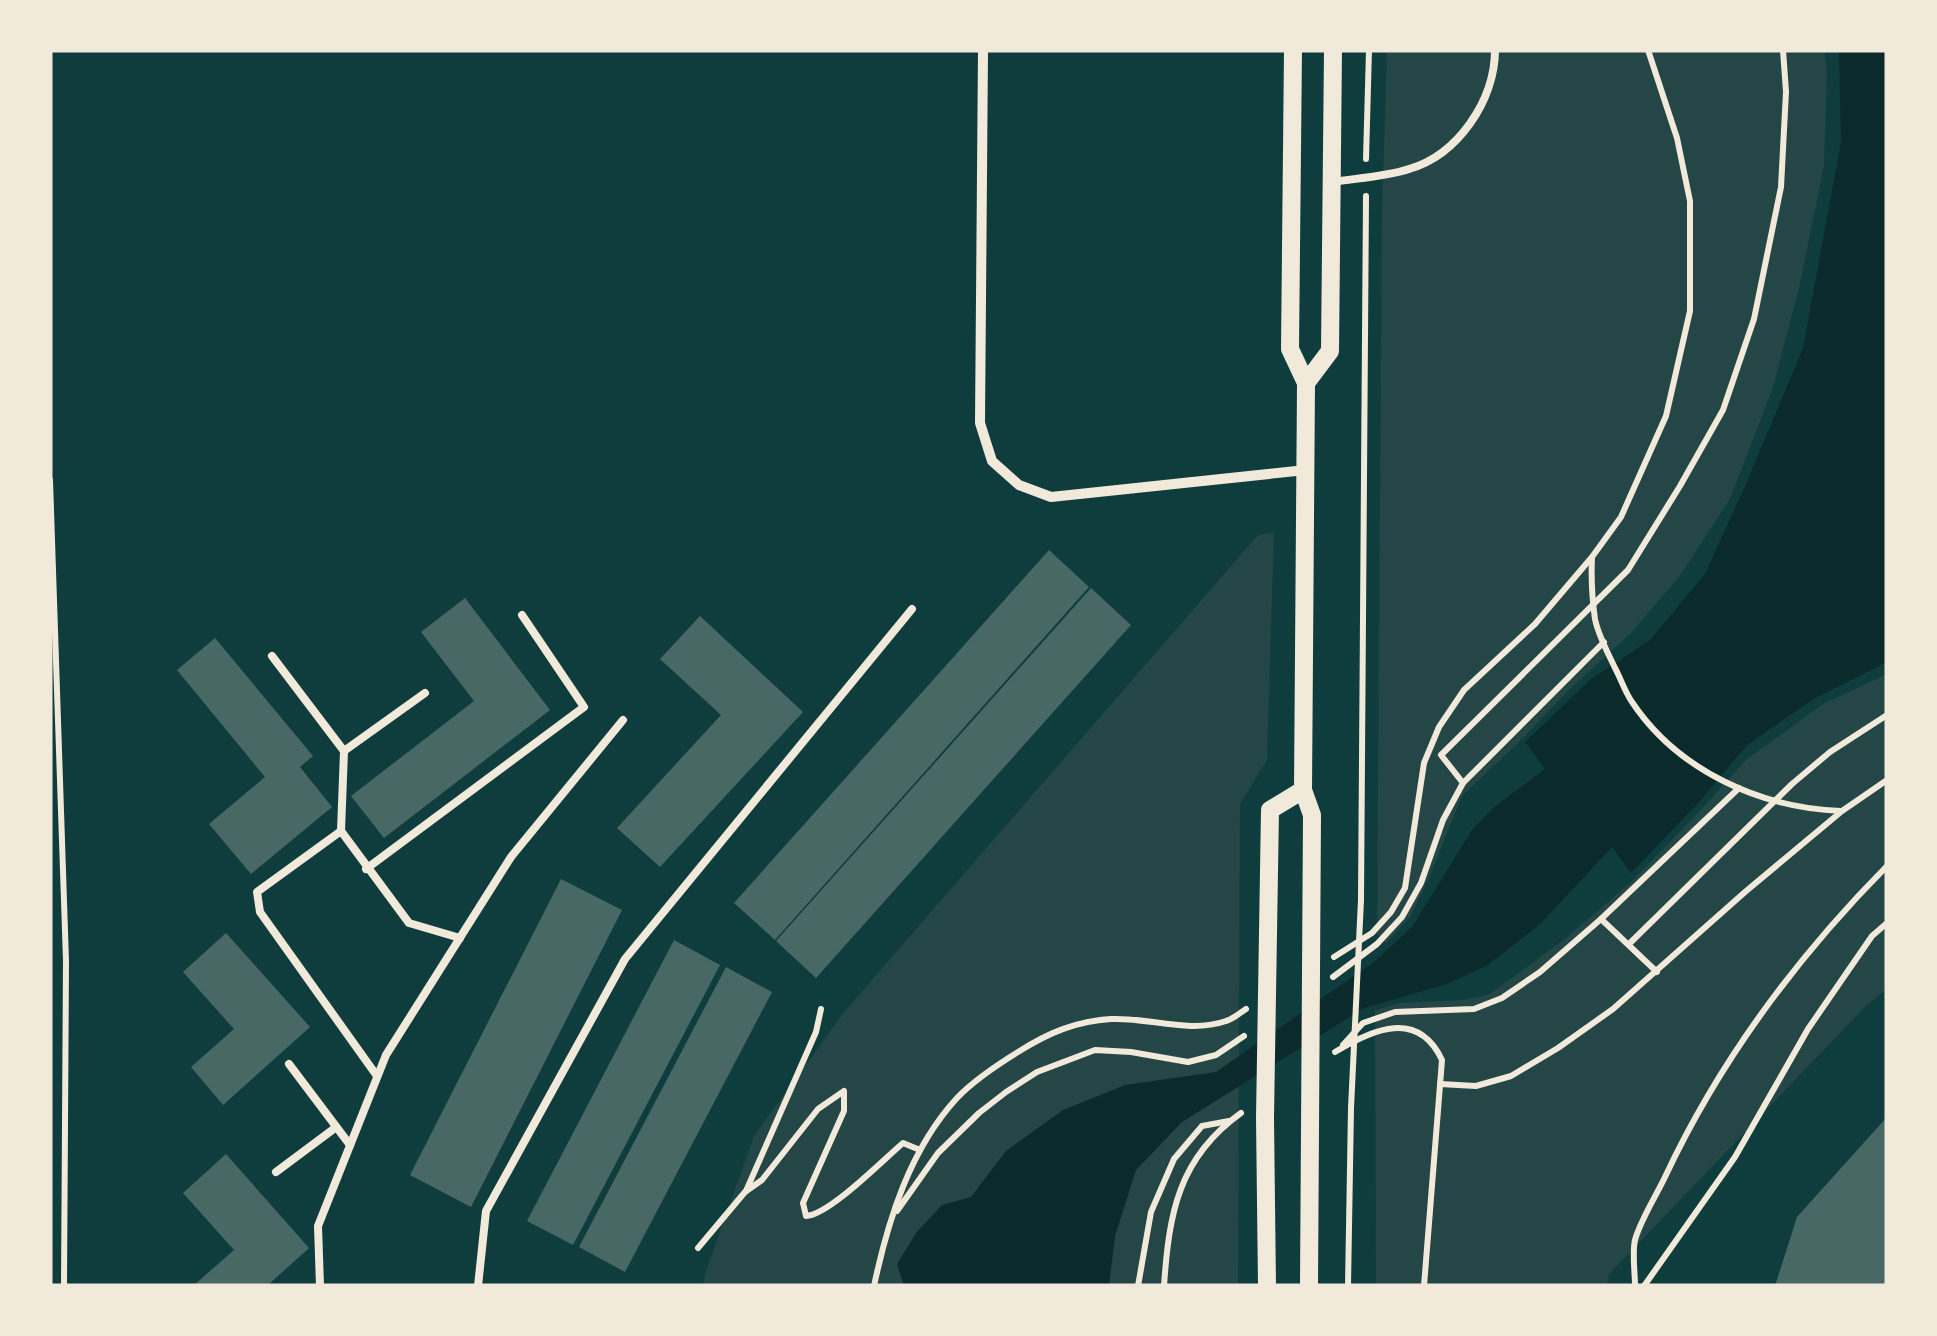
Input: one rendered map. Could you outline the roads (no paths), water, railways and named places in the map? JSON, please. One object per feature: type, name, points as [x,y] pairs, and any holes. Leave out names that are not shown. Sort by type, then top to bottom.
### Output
[{"type":"street","points":[[983,50],[980,423],[992,462],[1018,485],[1052,497],[1306,470]]},
{"type":"street","points":[[1293,50],[1290,349],[1306,383],[1302,790],[1312,814],[1309,1286]]},
{"type":"street","points":[[1306,383],[1330,351],[1333,50]]},
{"type":"street","points":[[1266,1286],[1270,810],[1302,790]]},
{"type":"lane","points":[[1332,182],[1409,170],[1449,147],[1486,99],[1495,50]]},
{"type":"lane","points":[[478,1286],[486,1211],[625,959],[912,610]]},
{"type":"lane","points":[[366,868],[584,708],[522,615]]},
{"type":"lane","points":[[272,656],[344,751],[340,830],[409,924],[460,938]]},
{"type":"lane","points":[[344,751],[425,692]]},
{"type":"lane","points":[[320,1286],[318,1226],[386,1055],[511,856],[623,720]]},
{"type":"lane","points":[[340,830],[257,892],[260,912],[377,1076]]},
{"type":"lane","points":[[289,1064],[350,1145]]},
{"type":"lane","points":[[276,1172],[335,1128]]}]
